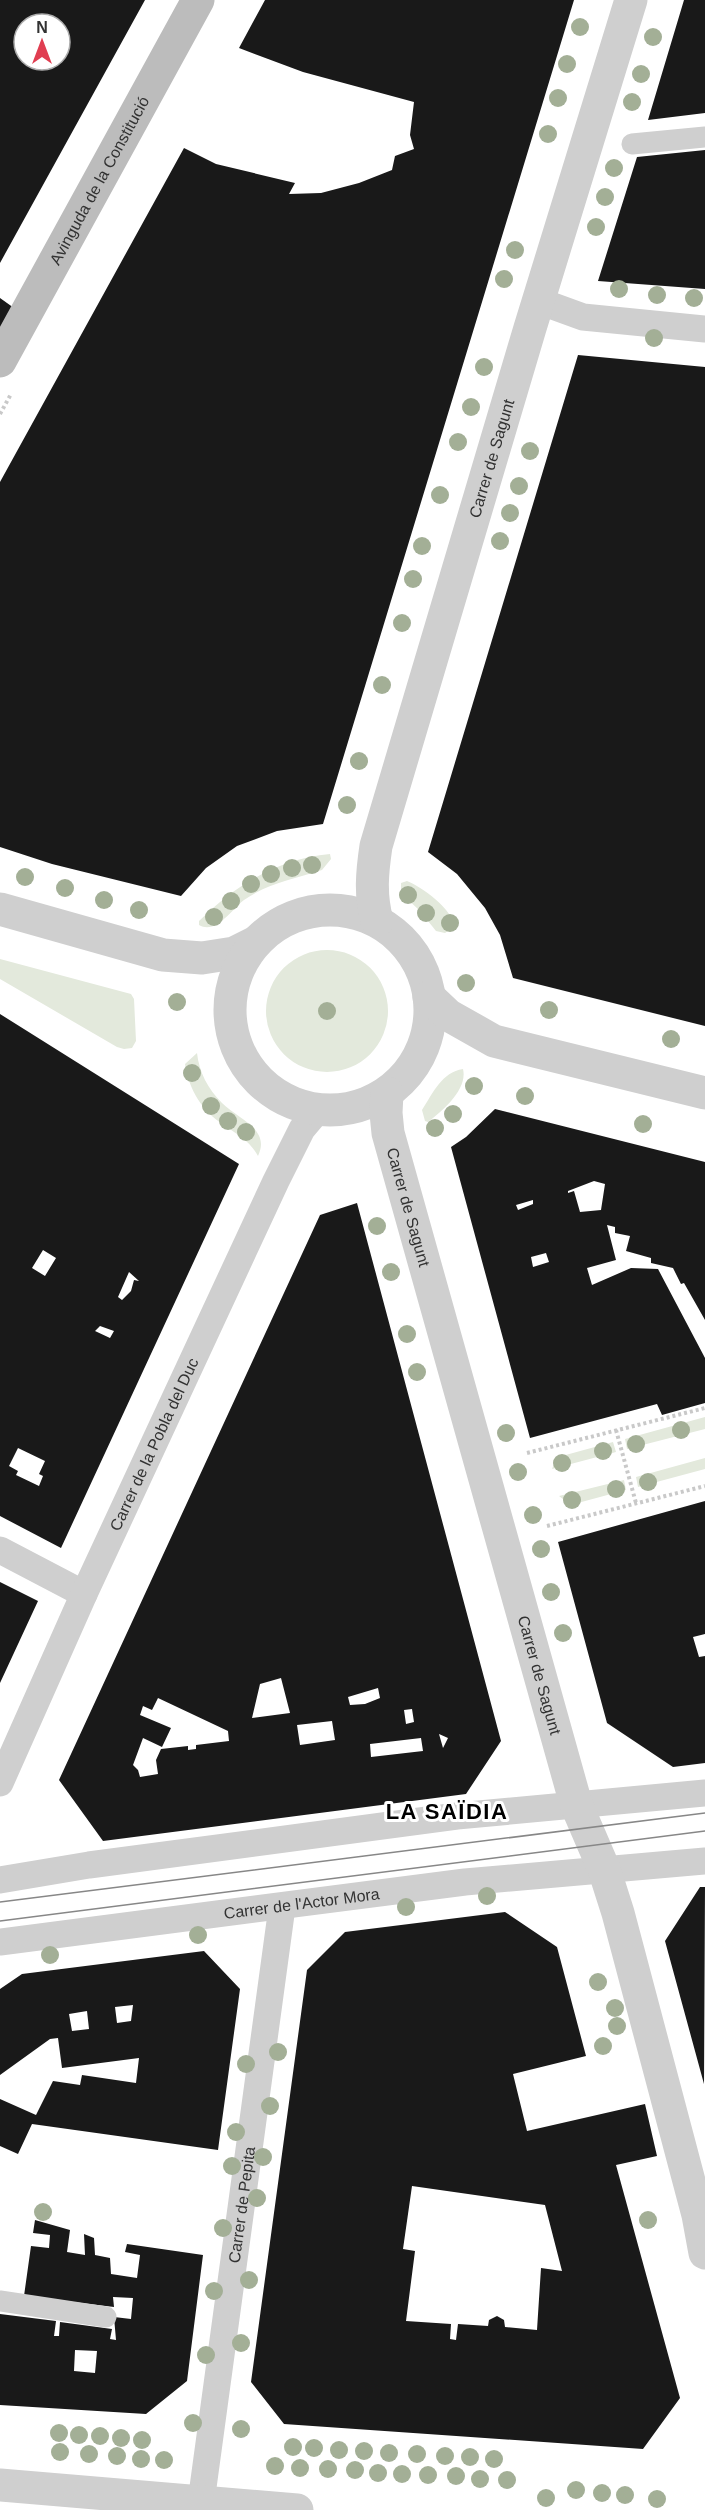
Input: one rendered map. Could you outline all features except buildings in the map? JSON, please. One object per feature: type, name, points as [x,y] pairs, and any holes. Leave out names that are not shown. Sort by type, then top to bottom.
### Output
[{"type":"main road","name":"Avinguda de la Constitució","points":[[0,361],[198,0]]},
{"type":"street","name":"Carrer de Sagunt","points":[[377,921],[371,899],[371,875],[376,846],[631,0]]},
{"type":"street","points":[[632,144],[705,137]]},
{"type":"street","points":[[539,301],[583,317],[705,329]]},
{"type":"street","points":[[0,909],[163,955],[202,958],[234,953],[256,942],[279,923],[307,912],[337,910],[362,914],[377,921],[391,930],[410,950],[424,975],[429,997],[429,1028],[417,1056],[387,1093],[363,1105],[318,1110],[301,1107],[284,1099],[252,1072],[240,1052],[232,1030],[229,1010],[232,987],[240,964],[256,942]]},
{"type":"street","points":[[163,955],[193,972],[217,991],[229,1010]]},
{"type":"street","points":[[429,997],[448,1016],[494,1041],[705,1093]]},
{"type":"street","points":[[417,1056],[463,1043],[494,1041]]},
{"type":"street","name":"Carrer de Sagunt","points":[[387,1093],[388,1133],[576,1804],[604,1869],[618,1913],[702,2215],[705,2253]]},
{"type":"street","name":"Carrer de la Pobla del Duc","points":[[0,1783],[84,1594],[276,1181],[302,1129],[318,1110]]},
{"type":"street","points":[[0,1550],[84,1594]]},
{"type":"street","points":[[0,1880],[127,1860],[445,1817],[705,1793]]},
{"type":"street","name":"Carrer de l'Actor Mora","points":[[0,1942],[465,1882],[705,1861]]},
{"type":"street","name":"Carrer de Pepita","points":[[201,2502],[282,1907]]},
{"type":"street","points":[[0,2301],[106,2317]]},
{"type":"street","points":[[0,2485],[297,2510]]},
{"type":"path","points":[[527,1453],[705,1408]]},
{"type":"path","points":[[616,1430],[636,1503]]},
{"type":"path","points":[[547,1526],[705,1486]]},
{"type":"shaded area","points":[[330,854],[331,859],[322,870],[282,882],[253,894],[212,927],[199,925],[199,921],[213,908],[258,876],[292,862]]},
{"type":"shaded area","points":[[407,881],[420,888],[443,907],[453,921],[454,927],[445,933],[436,931],[401,893],[401,883]]},
{"type":"shaded area","points":[[327,950],[350,955],[361,960],[370,968],[378,977],[383,988],[388,1011],[383,1034],[378,1045],[370,1054],[361,1062],[350,1067],[327,1072],[304,1067],[293,1062],[284,1054],[276,1045],[271,1034],[266,1011],[271,988],[276,977],[284,968],[293,960],[304,955]]},
{"type":"shaded area","points":[[0,959],[131,994],[134,999],[136,1041],[132,1048],[117,1047],[0,979]]},
{"type":"shaded area","points":[[197,1053],[202,1073],[212,1092],[257,1132],[261,1147],[258,1156],[247,1142],[209,1113],[193,1091],[185,1064]]},
{"type":"shaded area","points":[[463,1069],[462,1084],[453,1099],[428,1122],[425,1121],[422,1110],[434,1090],[449,1074]]},
{"type":"shaded area","points":[[705,1417],[705,1429],[627,1449],[625,1439]]},
{"type":"shaded area","points":[[613,1442],[616,1452],[552,1469],[556,1459],[562,1456]]},
{"type":"shaded area","points":[[705,1458],[705,1469],[638,1487],[636,1477]]},
{"type":"shaded area","points":[[624,1480],[626,1490],[574,1504],[568,1503],[559,1496]]},
{"type":"tram line","points":[[0,1902],[705,1813]]},
{"type":"tram line","points":[[0,1921],[705,1831]]},
{"type":"district","name":"LA SAÏDIA","points":[[447,1811]]}]
